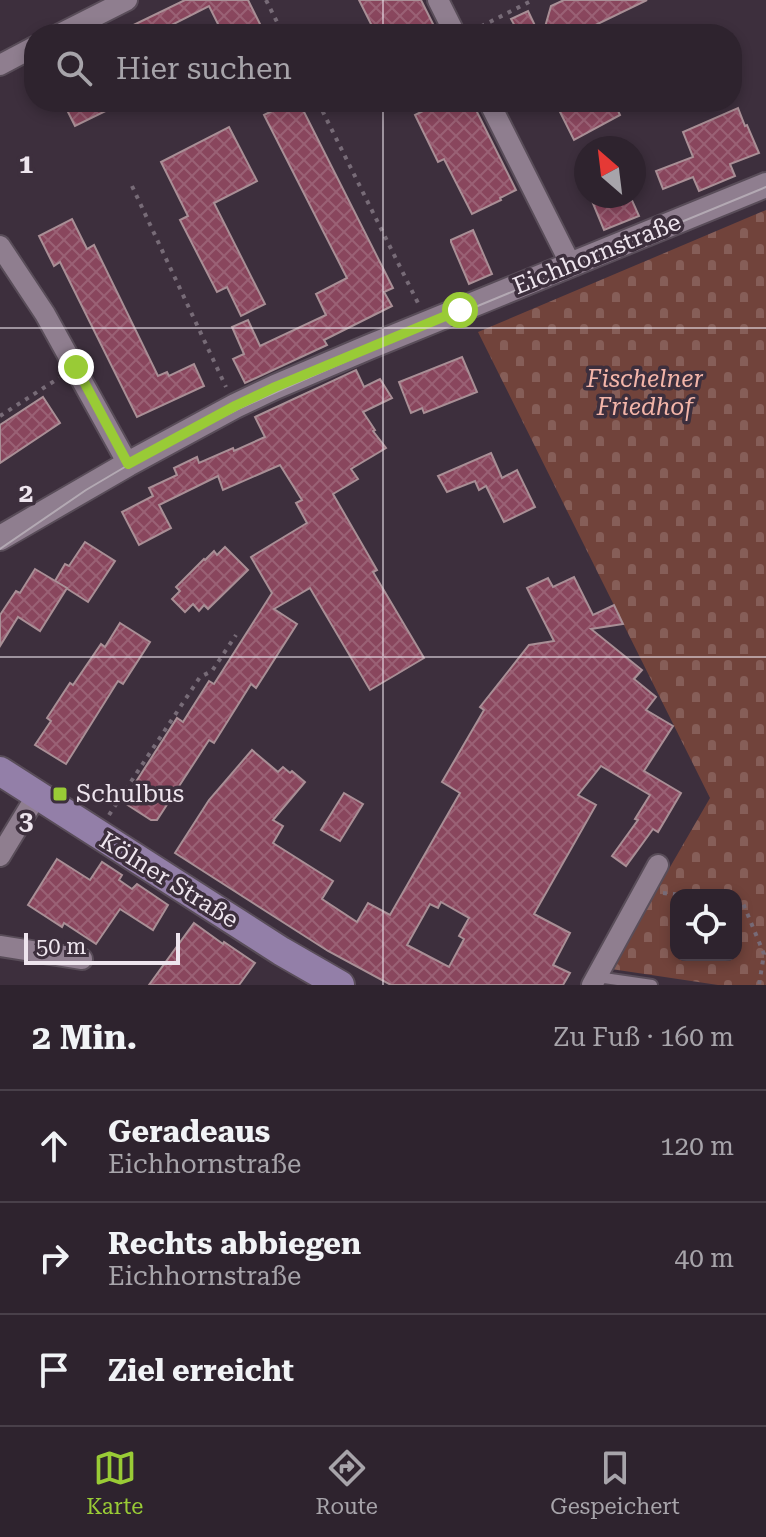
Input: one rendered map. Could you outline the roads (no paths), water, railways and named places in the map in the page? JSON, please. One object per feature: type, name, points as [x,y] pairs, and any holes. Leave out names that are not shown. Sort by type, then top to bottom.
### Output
[{"type":"main road","name":"Kölner Straße","points":[[0,771],[281,951],[340,985]]},
{"type":"street","points":[[80,24],[127,0]]},
{"type":"street","points":[[438,0],[450,24]]},
{"type":"street","points":[[0,65],[24,52]]},
{"type":"street","points":[[494,112],[571,265]]},
{"type":"street","name":"Eichhornstraße","points":[[0,538],[235,406],[427,323],[766,185]]},
{"type":"street","points":[[0,246],[45,314],[128,464]]},
{"type":"street","points":[[0,856],[37,795]]},
{"type":"street","points":[[595,981],[658,865]]},
{"type":"street","points":[[0,946],[82,959]]},
{"type":"lane","points":[[595,981],[652,985]]},
{"type":"tram line","points":[[0,549],[86,490],[135,461],[238,409],[371,350],[766,187]]},
{"type":"place","name":"Schulbus","points":[[60,794]]},
{"type":"park label","name":"Fischelner Friedhof","points":[[645,393]]}]
